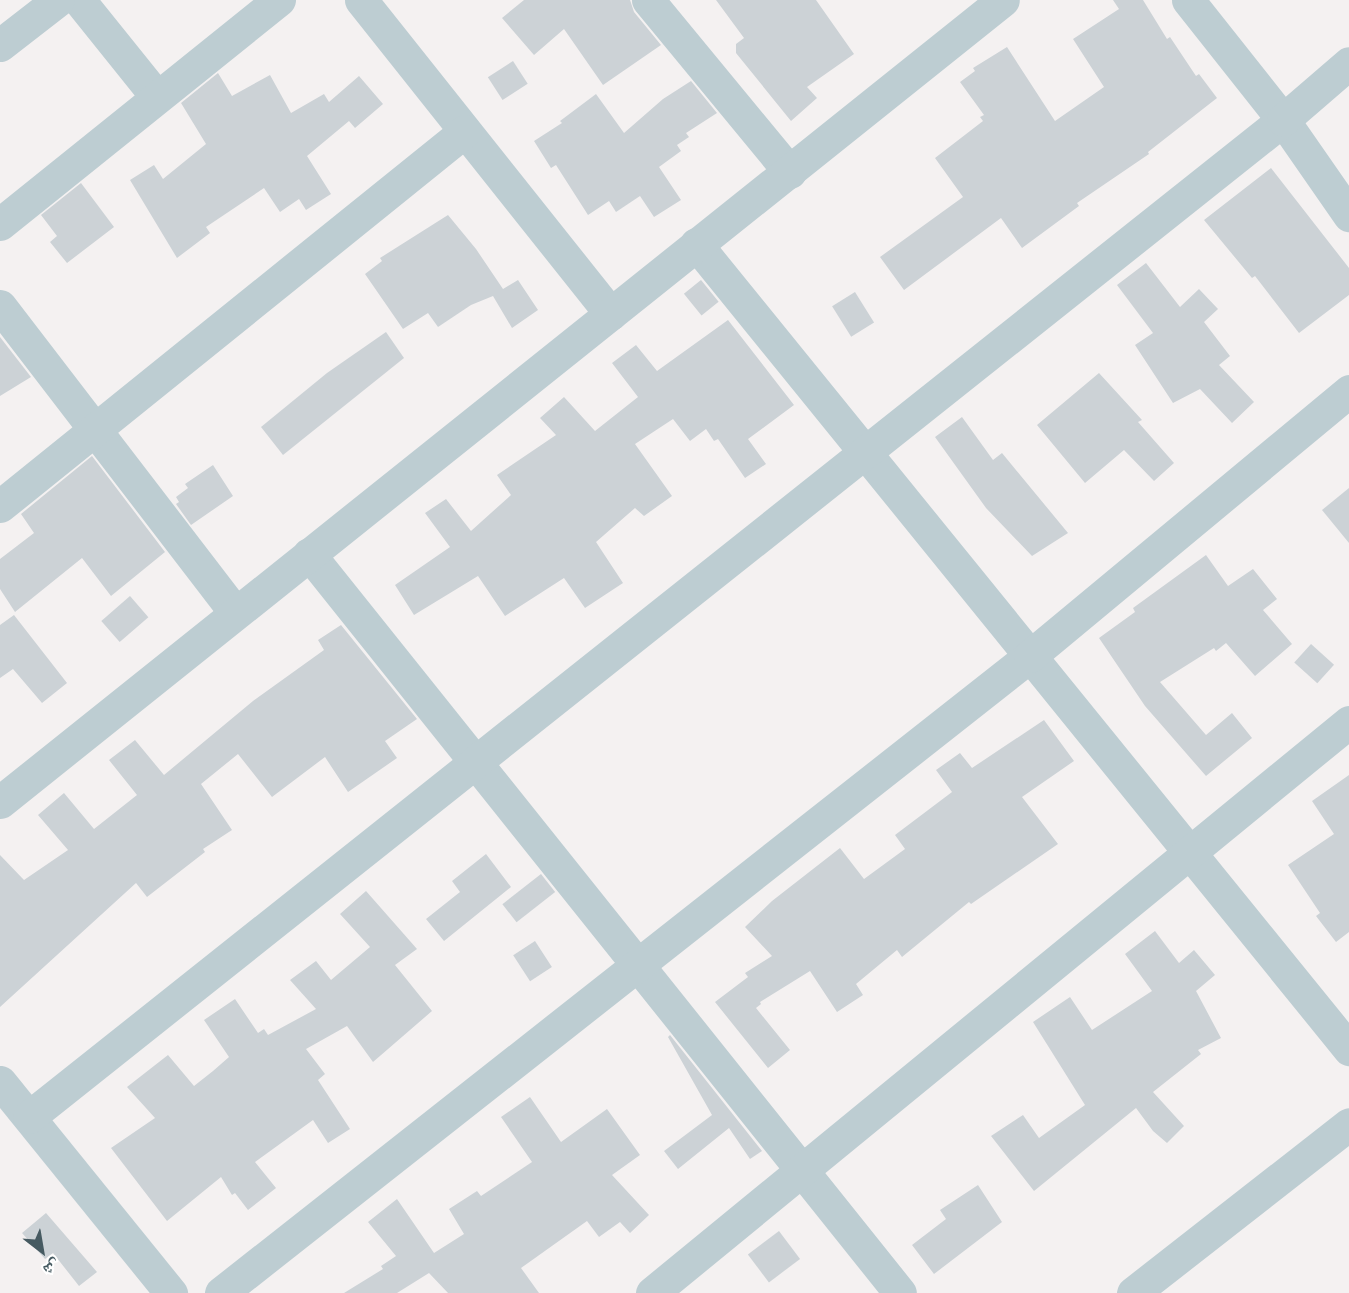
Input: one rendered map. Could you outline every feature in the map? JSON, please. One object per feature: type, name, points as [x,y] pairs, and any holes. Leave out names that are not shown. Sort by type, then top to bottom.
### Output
[{"type":"street","points":[[0,45],[58,0]]},
{"type":"street","points":[[79,0],[157,97]]},
{"type":"street","points":[[0,224],[279,0]]},
{"type":"street","points":[[361,0],[611,314]]},
{"type":"street","points":[[648,0],[790,172]]},
{"type":"street","points":[[0,802],[1003,0]]},
{"type":"street","points":[[1188,0],[1283,120],[1349,214]]},
{"type":"street","points":[[171,1293],[12,1105],[474,764],[1283,120],[1349,63]]},
{"type":"street","points":[[0,506],[96,431],[465,131]]},
{"type":"street","points":[[696,244],[1349,1049]]},
{"type":"street","points":[[0,306],[235,612]]},
{"type":"street","points":[[221,1293],[1030,656],[1349,391]]},
{"type":"street","points":[[309,554],[474,764],[900,1293]]},
{"type":"street","points":[[652,1293],[1349,722]]},
{"type":"street","points":[[1133,1293],[1349,1124]]},
{"type":"building","points":[[524,0],[630,0],[634,12],[661,45],[603,85],[564,29],[534,55],[502,18]]},
{"type":"building","points":[[716,0],[816,0],[854,54],[807,87],[817,98],[791,121],[736,53],[736,44],[744,38]]},
{"type":"building","points":[[1113,0],[1143,0],[1167,39],[1170,37],[1196,76],[1199,74],[1217,98],[1148,152],[1149,154],[1077,203],[1079,206],[1022,248],[1001,218],[904,290],[880,257],[963,197],[935,158],[983,121],[980,117],[984,115],[960,82],[975,71],[973,68],[1007,47],[1055,121],[1104,87],[1073,39],[1119,9]]},
{"type":"building","points":[[513,61],[528,84],[503,100],[488,77]]},
{"type":"building","points":[[218,73],[232,96],[270,75],[291,113],[324,94],[329,102],[359,76],[383,104],[355,128],[349,121],[307,156],[331,194],[306,210],[299,199],[280,212],[264,188],[206,227],[210,233],[177,258],[130,180],[154,165],[163,179],[206,144],[181,103]]},
{"type":"building","points":[[691,81],[717,113],[686,133],[689,137],[677,145],[681,151],[659,167],[681,200],[654,217],[640,196],[616,212],[609,201],[588,215],[556,165],[551,168],[534,141],[562,123],[560,121],[596,94],[624,133],[663,99]]},
{"type":"building","points":[[1271,168],[1349,268],[1349,295],[1299,333],[1255,276],[1252,278],[1204,220]]},
{"type":"building","points":[[81,183],[114,227],[67,263],[50,242],[57,236],[41,215]]},
{"type":"building","points":[[448,215],[476,249],[503,289],[518,280],[538,310],[512,328],[493,296],[471,305],[438,327],[428,313],[403,329],[365,274],[382,261],[380,258]]},
{"type":"building","points":[[1146,263],[1180,307],[1199,289],[1218,309],[1204,322],[1230,356],[1219,365],[1254,402],[1232,423],[1200,389],[1173,403],[1135,345],[1153,333],[1117,285]]},
{"type":"building","points":[[701,280],[719,302],[702,316],[684,294]]},
{"type":"building","points":[[855,292],[874,323],[851,337],[832,306]]},
{"type":"building","points":[[728,320],[794,405],[748,439],[766,464],[745,478],[718,439],[714,441],[706,429],[690,441],[673,419],[635,444],[672,496],[644,516],[635,508],[596,542],[623,583],[585,608],[564,578],[505,616],[478,576],[414,615],[395,585],[450,547],[425,513],[446,499],[471,531],[511,495],[497,475],[556,435],[540,418],[564,397],[595,431],[638,397],[612,363],[636,345],[657,371]]},
{"type":"building","points":[[386,332],[404,358],[283,455],[261,427],[327,373]]},
{"type":"building","points":[[0,337],[31,377],[0,396]]},
{"type":"building","points":[[1099,373],[1142,420],[1138,422],[1174,463],[1154,481],[1124,450],[1085,483],[1037,425]]},
{"type":"building","points":[[962,417],[993,460],[1002,453],[1068,533],[1032,556],[986,508],[935,437]]},
{"type":"building","points":[[92,456],[165,552],[111,596],[82,558],[15,612],[0,589],[0,559],[34,533],[21,514]]},
{"type":"building","points":[[213,465],[233,496],[191,525],[176,504],[179,502],[176,497],[188,488],[185,484]]},
{"type":"building","points":[[1349,488],[1349,543],[1322,510]]},
{"type":"building","points":[[1206,555],[1228,586],[1253,569],[1277,599],[1263,610],[1292,644],[1255,676],[1226,643],[1216,651],[1214,648],[1160,682],[1206,735],[1232,713],[1252,738],[1206,776],[1145,706],[1099,638],[1135,612],[1133,608]]},
{"type":"building","points":[[130,596],[148,617],[120,642],[101,621]]},
{"type":"building","points":[[14,615],[67,683],[42,703],[13,669],[0,678],[0,625]]},
{"type":"building","points":[[341,625],[417,719],[385,741],[397,758],[348,792],[325,757],[272,797],[238,754],[201,784],[232,830],[203,849],[205,852],[147,897],[136,883],[0,1007],[0,855],[24,880],[68,850],[38,815],[64,793],[94,829],[137,795],[109,760],[135,740],[164,775],[253,701],[324,650],[318,640]]},
{"type":"building","points":[[1311,644],[1334,665],[1317,683],[1294,663]]},
{"type":"building","points":[[1044,720],[1074,761],[1022,797],[1058,844],[971,904],[969,902],[902,957],[897,950],[856,984],[863,995],[837,1012],[810,971],[760,1002],[761,1004],[756,1008],[790,1050],[768,1068],[715,1002],[748,977],[745,973],[772,956],[745,927],[772,901],[840,848],[864,879],[905,849],[895,835],[952,792],[936,770],[960,753],[972,768]]},
{"type":"building","points":[[1349,775],[1349,932],[1336,942],[1316,916],[1320,913],[1288,865],[1334,834],[1312,801]]},
{"type":"building","points":[[486,854],[511,887],[444,941],[426,919],[460,892],[452,881]]},
{"type":"building","points":[[541,874],[555,892],[517,922],[502,904]]},
{"type":"building","points":[[366,891],[417,949],[395,965],[432,1011],[373,1062],[347,1026],[306,1049],[325,1074],[318,1080],[350,1129],[328,1143],[313,1120],[255,1162],[276,1188],[248,1210],[235,1193],[232,1195],[221,1177],[167,1221],[111,1148],[155,1118],[127,1087],[168,1055],[194,1086],[213,1071],[229,1057],[204,1020],[235,999],[258,1033],[264,1029],[268,1035],[316,1009],[290,980],[316,961],[331,980],[370,947],[340,914]]},
{"type":"building","points":[[1155,931],[1179,963],[1194,950],[1215,975],[1196,991],[1221,1038],[1198,1050],[1201,1054],[1153,1092],[1184,1126],[1167,1143],[1153,1131],[1136,1108],[1034,1191],[991,1136],[1023,1115],[1039,1138],[1085,1105],[1033,1022],[1070,997],[1092,1030],[1152,991],[1125,954]]},
{"type":"building","points":[[535,941],[552,967],[530,981],[513,955]]},
{"type":"building","points":[[670,1035],[762,1151],[750,1159],[729,1128],[678,1169],[664,1151],[712,1115],[668,1037]]},
{"type":"building","points":[[530,1097],[561,1142],[607,1109],[640,1155],[612,1175],[649,1215],[630,1233],[620,1222],[599,1237],[587,1221],[521,1268],[539,1293],[448,1293],[429,1273],[397,1293],[344,1293],[383,1269],[381,1266],[396,1256],[368,1222],[397,1199],[434,1253],[464,1234],[449,1209],[477,1191],[481,1196],[532,1162],[501,1117]]},
{"type":"building","points":[[978,1185],[1002,1222],[934,1274],[912,1245],[946,1219],[940,1210]]},
{"type":"building","points":[[46,1213],[97,1272],[79,1286],[53,1253],[45,1259],[22,1233]]},
{"type":"building","points":[[779,1231],[800,1259],[769,1282],[748,1254]]}]
